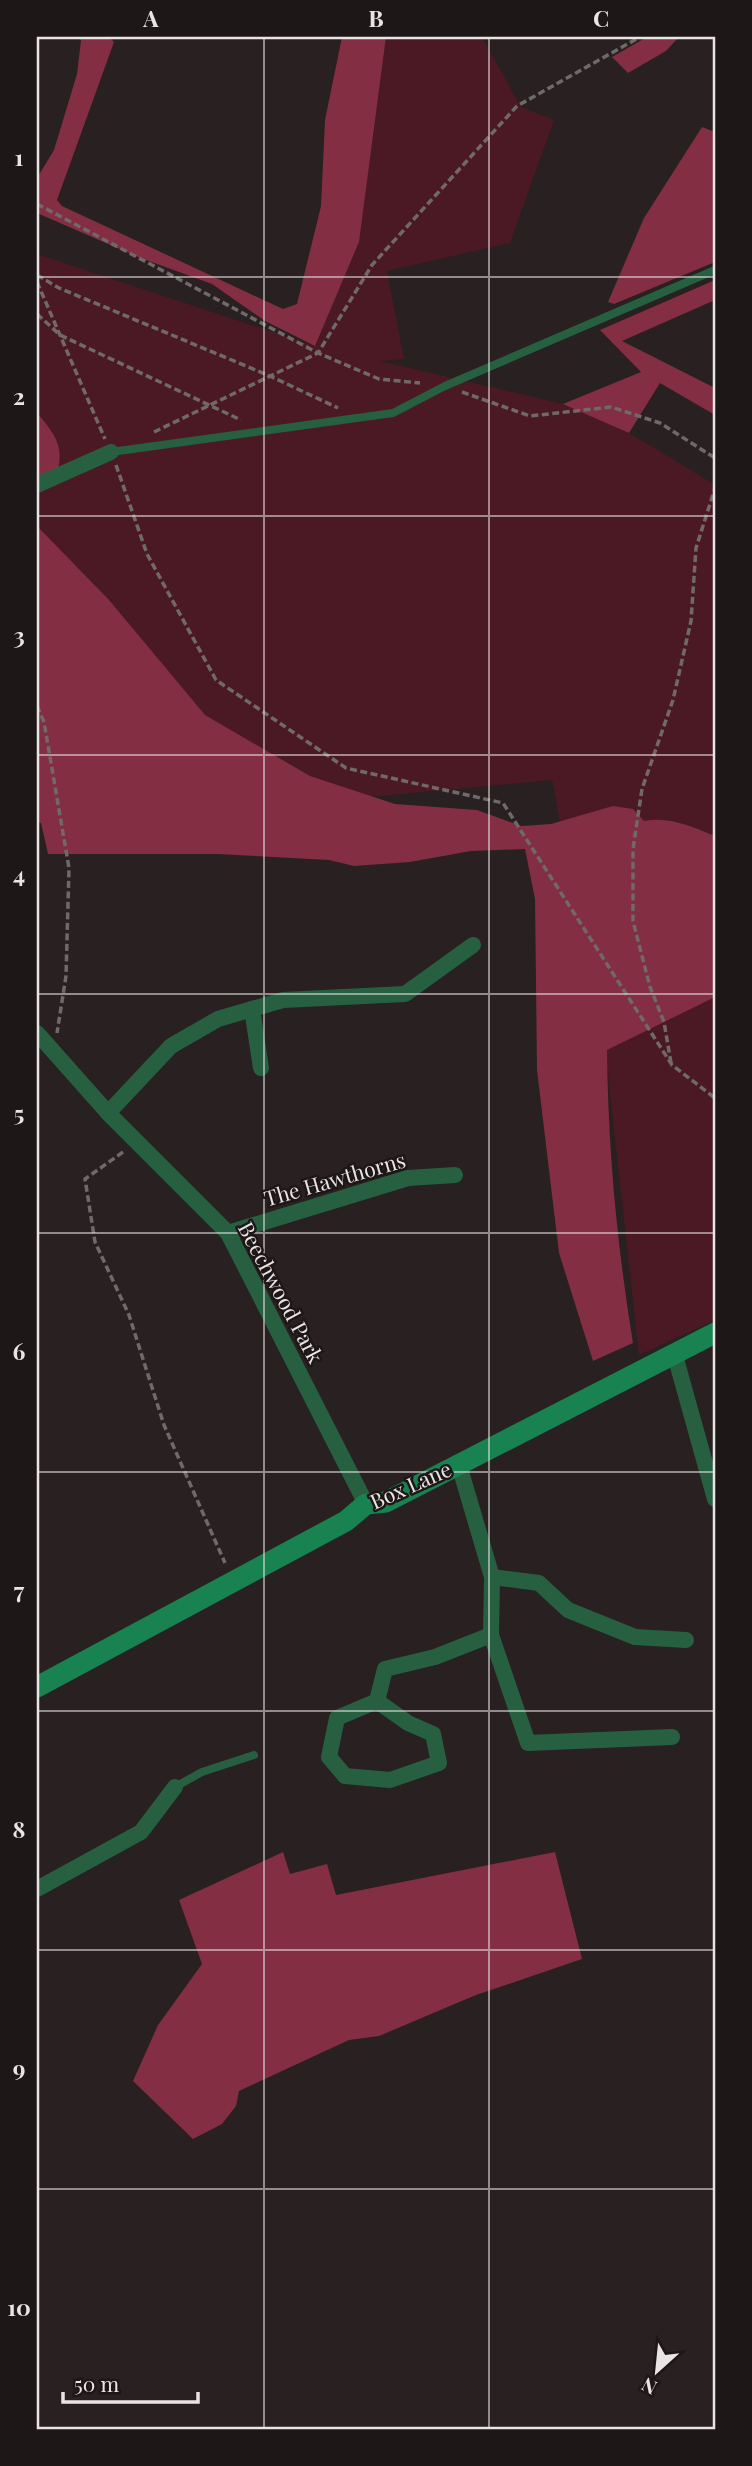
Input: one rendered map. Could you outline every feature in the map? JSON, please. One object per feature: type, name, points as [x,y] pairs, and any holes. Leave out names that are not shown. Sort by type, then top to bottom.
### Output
[{"type":"main road","name":"Box Lane","points":[[37,1687],[346,1521],[366,1504],[386,1502],[715,1333]]},
{"type":"street","points":[[37,485],[111,452]]},
{"type":"street","points":[[108,1113],[171,1046],[218,1019],[283,1000],[405,994],[473,945]]},
{"type":"street","points":[[252,1009],[261,1068]]},
{"type":"street","name":"Beechwood Park","points":[[37,1033],[108,1113],[228,1233],[366,1504]]},
{"type":"street","name":"The Hawthorns","points":[[228,1233],[408,1178],[455,1175]]},
{"type":"street","points":[[674,1352],[715,1499]]},
{"type":"street","points":[[459,1465],[492,1577],[491,1635],[528,1743],[672,1737]]},
{"type":"street","points":[[492,1577],[539,1583],[568,1610],[635,1637],[686,1640]]},
{"type":"street","points":[[377,1701],[385,1669],[435,1657],[491,1635]]},
{"type":"street","points":[[377,1701],[408,1723],[433,1734],[439,1763],[390,1780],[345,1776],[328,1757],[337,1718],[377,1701]]},
{"type":"street","points":[[37,1889],[141,1832],[175,1787]]},
{"type":"lane","points":[[111,452],[393,413],[444,386],[715,270]]},
{"type":"lane","points":[[175,1787],[202,1772],[254,1755]]},
{"type":"path","points":[[148,434],[318,353],[372,265],[517,106],[640,37]]},
{"type":"path","points":[[37,204],[318,353],[379,379],[444,386],[530,416],[611,407],[660,423],[715,458]]},
{"type":"path","points":[[37,275],[59,288],[270,376],[359,418]]},
{"type":"path","points":[[37,282],[111,452],[147,554],[216,680],[346,768],[503,803],[671,1065],[715,1098]]},
{"type":"path","points":[[37,314],[60,335],[262,431]]},
{"type":"path","points":[[671,1065],[664,1022],[650,987],[633,921],[633,849],[642,789],[673,700],[691,621],[696,548],[715,488]]},
{"type":"path","points":[[37,706],[44,722],[69,868],[66,976],[54,1052]]},
{"type":"path","points":[[137,1142],[85,1179],[95,1242],[129,1315],[164,1425],[233,1581]]},
{"type":"shaded area","points":[[77,37],[109,37],[114,42],[57,200],[62,206],[283,309],[297,304],[321,206],[325,120],[342,37],[386,37],[359,242],[315,346],[265,321],[212,284],[138,257],[37,213],[37,178],[54,150],[77,74],[81,40]]},
{"type":"shaded area","points":[[386,37],[482,37],[521,107],[554,120],[510,243],[387,271],[404,359],[380,361],[563,404],[622,430],[715,485],[715,1320],[639,1355],[607,1065],[552,780],[76,824],[37,808],[37,254],[315,346],[359,242]]},
{"type":"shaded area","points":[[647,37],[679,37],[666,51],[628,73],[612,57]]},
{"type":"shaded area","points":[[702,127],[715,132],[715,262],[614,304],[608,302],[644,218]]},
{"type":"shaded area","points":[[715,280],[715,300],[622,341],[715,388],[715,415],[660,383],[629,433],[563,404],[641,372],[600,330]]},
{"type":"shaded area","points":[[37,413],[56,439],[60,453],[58,470],[37,479]]},
{"type":"shaded area","points":[[37,526],[109,600],[205,715],[310,776],[395,804],[477,810],[521,826],[551,824],[613,806],[633,809],[644,821],[672,821],[715,836],[715,997],[607,1050],[614,1197],[633,1343],[593,1361],[559,1253],[537,1070],[535,899],[525,849],[471,851],[410,862],[354,866],[329,860],[217,854],[48,854],[41,823],[37,822]]},
{"type":"shaded area","points":[[283,1852],[290,1874],[327,1864],[336,1895],[555,1852],[582,1959],[476,1995],[379,2036],[349,2040],[239,2091],[236,2106],[222,2124],[193,2139],[133,2081],[158,2025],[202,1964],[179,1900]]}]
